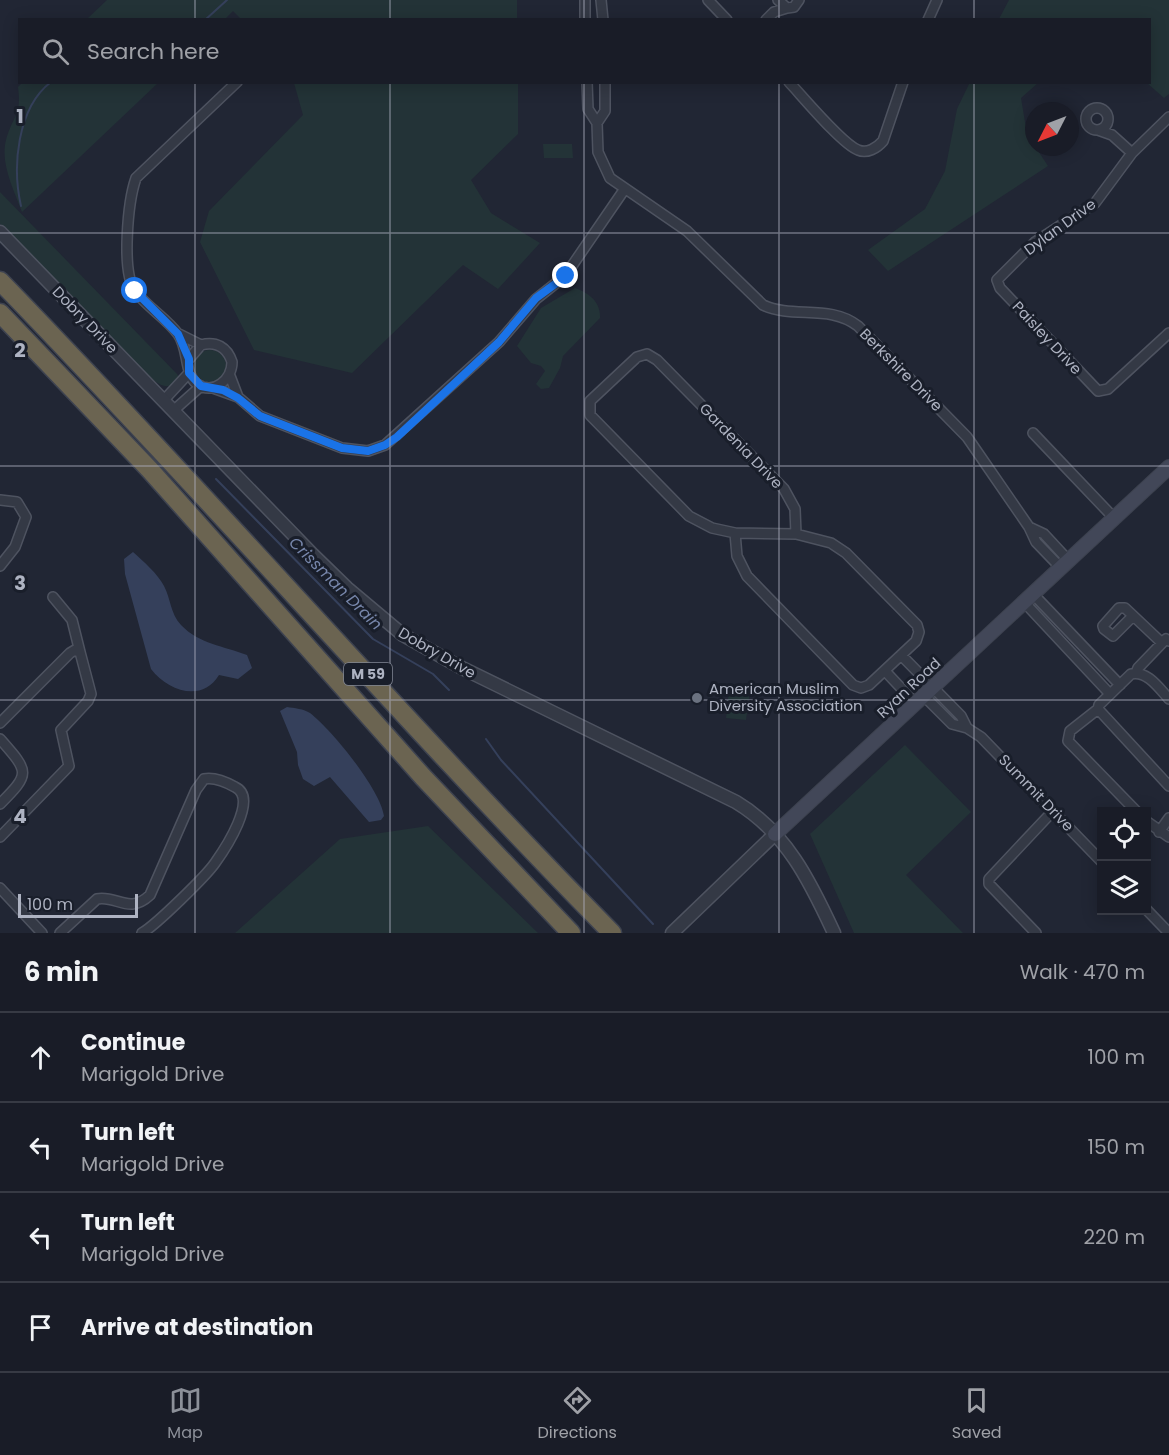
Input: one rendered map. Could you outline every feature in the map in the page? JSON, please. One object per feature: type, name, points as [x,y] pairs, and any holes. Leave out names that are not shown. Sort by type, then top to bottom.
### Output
[{"type":"highway","name":"M 59","points":[[0,281],[128,413],[446,760],[612,933]]},
{"type":"highway","name":"M 59","points":[[0,313],[150,470],[430,785],[571,933]]},
{"type":"main road","name":"Ryan Road","points":[[776,834],[1169,467]]},
{"type":"street","points":[[585,0],[585,18]]},
{"type":"street","points":[[602,0],[603,18]]},
{"type":"street","points":[[708,0],[725,18]]},
{"type":"street","points":[[768,18],[774,12],[778,0],[787,8]]},
{"type":"street","points":[[774,12],[794,7],[799,0]]},
{"type":"street","points":[[929,18],[937,0]]},
{"type":"street","points":[[235,84],[136,178],[129,197],[127,218],[130,280],[135,291],[178,334],[201,345],[214,344],[226,350],[232,362],[230,376],[238,398]]},
{"type":"street","name":"Berkshire Drive","points":[[587,84],[588,108],[597,123],[598,152],[604,168],[624,190],[687,231],[763,305],[781,310],[833,315],[858,326],[967,437],[1029,526],[1044,534],[1065,564]]},
{"type":"street","name":"Berkshire Drive","points":[[597,123],[605,111],[605,84]]},
{"type":"street","points":[[791,84],[851,146],[860,151],[869,150],[883,141],[902,84]]},
{"type":"street","points":[[1112,135],[1107,114],[1101,109],[1091,110],[1086,116],[1091,129],[1112,135],[1132,153]]},
{"type":"street","name":"Dylan Drive","points":[[997,280],[1035,242],[1095,203],[1132,153],[1169,117]]},
{"type":"street","points":[[1098,130],[1105,127],[1108,121]]},
{"type":"street","points":[[178,334],[189,359],[189,373],[201,386],[213,387],[238,398],[260,416],[342,448],[368,451],[385,445],[499,342],[536,298],[566,276],[624,190]]},
{"type":"street","name":"Dobry Drive","points":[[0,232],[347,588],[403,635],[460,667],[736,802],[752,812],[776,834],[801,866],[834,933]]},
{"type":"street","name":"Paisley Drive","points":[[997,280],[1000,288],[1094,388],[1102,392],[1169,333]]},
{"type":"street","points":[[189,359],[201,345]]},
{"type":"street","name":"Gardenia Drive","points":[[735,533],[712,528],[689,516],[593,419],[589,411],[590,401],[637,357],[646,354],[657,360],[784,489],[795,509],[796,534]]},
{"type":"street","points":[[163,400],[189,373]]},
{"type":"street","points":[[213,387],[223,384],[230,376]]},
{"type":"street","points":[[173,411],[201,386]]},
{"type":"street","points":[[1033,434],[1114,518]]},
{"type":"street","points":[[0,500],[17,502],[26,517],[15,547],[0,566]]},
{"type":"street","points":[[735,533],[796,534],[831,543],[846,553],[914,621],[919,635],[885,671],[865,688],[853,685],[743,571],[737,556],[735,533]]},
{"type":"street","points":[[0,837],[69,766],[61,730],[88,701],[91,694],[72,620],[53,597]]},
{"type":"street","points":[[1029,598],[1120,685]]},
{"type":"street","points":[[1029,598],[1110,694]]},
{"type":"street","points":[[1133,616],[1165,642],[1138,668],[1136,673]]},
{"type":"street","points":[[0,723],[70,653],[75,650],[80,652]]},
{"type":"street","points":[[901,655],[924,696]]},
{"type":"street","points":[[885,671],[924,696]]},
{"type":"street","points":[[1132,807],[1068,741],[1070,731],[1098,709],[1131,674],[1147,676],[1169,699]]},
{"type":"street","name":"Summit Drive","points":[[924,696],[961,716],[967,728],[981,737],[1100,861]]},
{"type":"street","points":[[1098,709],[1169,786]]},
{"type":"street","points":[[0,739],[16,756],[23,776],[22,782],[0,804]]},
{"type":"street","points":[[60,933],[97,899],[128,904],[141,902],[150,895],[196,790],[204,779],[216,779],[238,788],[244,797],[243,812],[215,863],[142,933]]},
{"type":"street","points":[[1036,933],[989,884],[989,879],[1053,811]]},
{"type":"street","points":[[1159,832],[1169,818]]},
{"type":"street","points":[[1151,825],[1169,837]]},
{"type":"street","name":"Ryan Road","points":[[672,933],[776,834]]},
{"type":"street","points":[[0,888],[42,933]]},
{"type":"street","points":[[1151,914],[1169,933]]},
{"type":"shaded area","points":[[107,0],[517,0],[517,18],[240,18],[233,11],[226,18],[88,18]]},
{"type":"shaded area","points":[[1009,0],[1169,0],[1169,94],[1164,98],[1148,84],[1151,84],[1151,18],[1000,18]]},
{"type":"shaded area","points":[[21,84],[157,84],[22,212],[6,168],[5,158],[6,140],[18,110],[18,87]]},
{"type":"shaded area","points":[[294,84],[518,84],[518,134],[471,180],[491,213],[540,243],[498,289],[463,265],[352,373],[254,350],[200,242],[209,211],[303,115]]},
{"type":"shaded area","points":[[969,84],[1037,84],[1021,98],[1025,122],[1025,156],[1041,156],[1048,166],[888,271],[868,250],[925,209],[945,171],[957,109]]},
{"type":"shaded area","points":[[543,144],[572,144],[573,158],[544,158]]},
{"type":"shaded area","points":[[0,192],[177,374],[179,377],[175,383],[170,386],[161,385],[142,370],[0,224]]},
{"type":"shaded area","points":[[575,288],[593,299],[600,312],[600,318],[563,356],[560,368],[549,388],[541,389],[536,384],[545,371],[541,366],[531,363],[517,346],[541,308]]},
{"type":"shaded area","points":[[210,350],[222,354],[226,366],[222,378],[210,382],[198,378],[194,366],[198,354]]},
{"type":"shaded area","points":[[729,689],[750,691],[746,720],[726,718]]},
{"type":"shaded area","points":[[905,745],[971,812],[906,875],[963,933],[854,933],[810,834]]},
{"type":"shaded area","points":[[428,826],[538,933],[235,933],[340,839]]},
{"type":"water","points":[[133,552],[161,581],[181,625],[204,640],[247,655],[252,668],[238,679],[219,675],[212,684],[194,691],[176,688],[158,677],[151,669],[125,574],[124,559]]},
{"type":"water","points":[[287,707],[310,713],[342,746],[374,791],[384,816],[381,820],[369,822],[330,777],[314,786],[303,779],[298,765],[297,752],[280,711]]},
{"type":"waterway","name":"Crissman Drain","points":[[207,18],[227,0]]},
{"type":"waterway","name":"Crissman Drain","points":[[21,206],[17,174],[20,139],[31,107],[49,84]]},
{"type":"waterway","name":"Crissman Drain","points":[[216,479],[373,639],[433,674],[449,690]]},
{"type":"waterway","name":"Crissman Drain","points":[[486,739],[501,760],[653,924]]},
{"type":"place","name":"American Muslim Diversity Association","points":[[697,698]]},
{"type":"route","points":[[135,291],[178,334],[189,359],[189,373],[198,384],[223,390],[238,398],[260,416],[342,448],[368,451],[380,448],[397,437],[499,342],[536,298],[566,276]]}]
